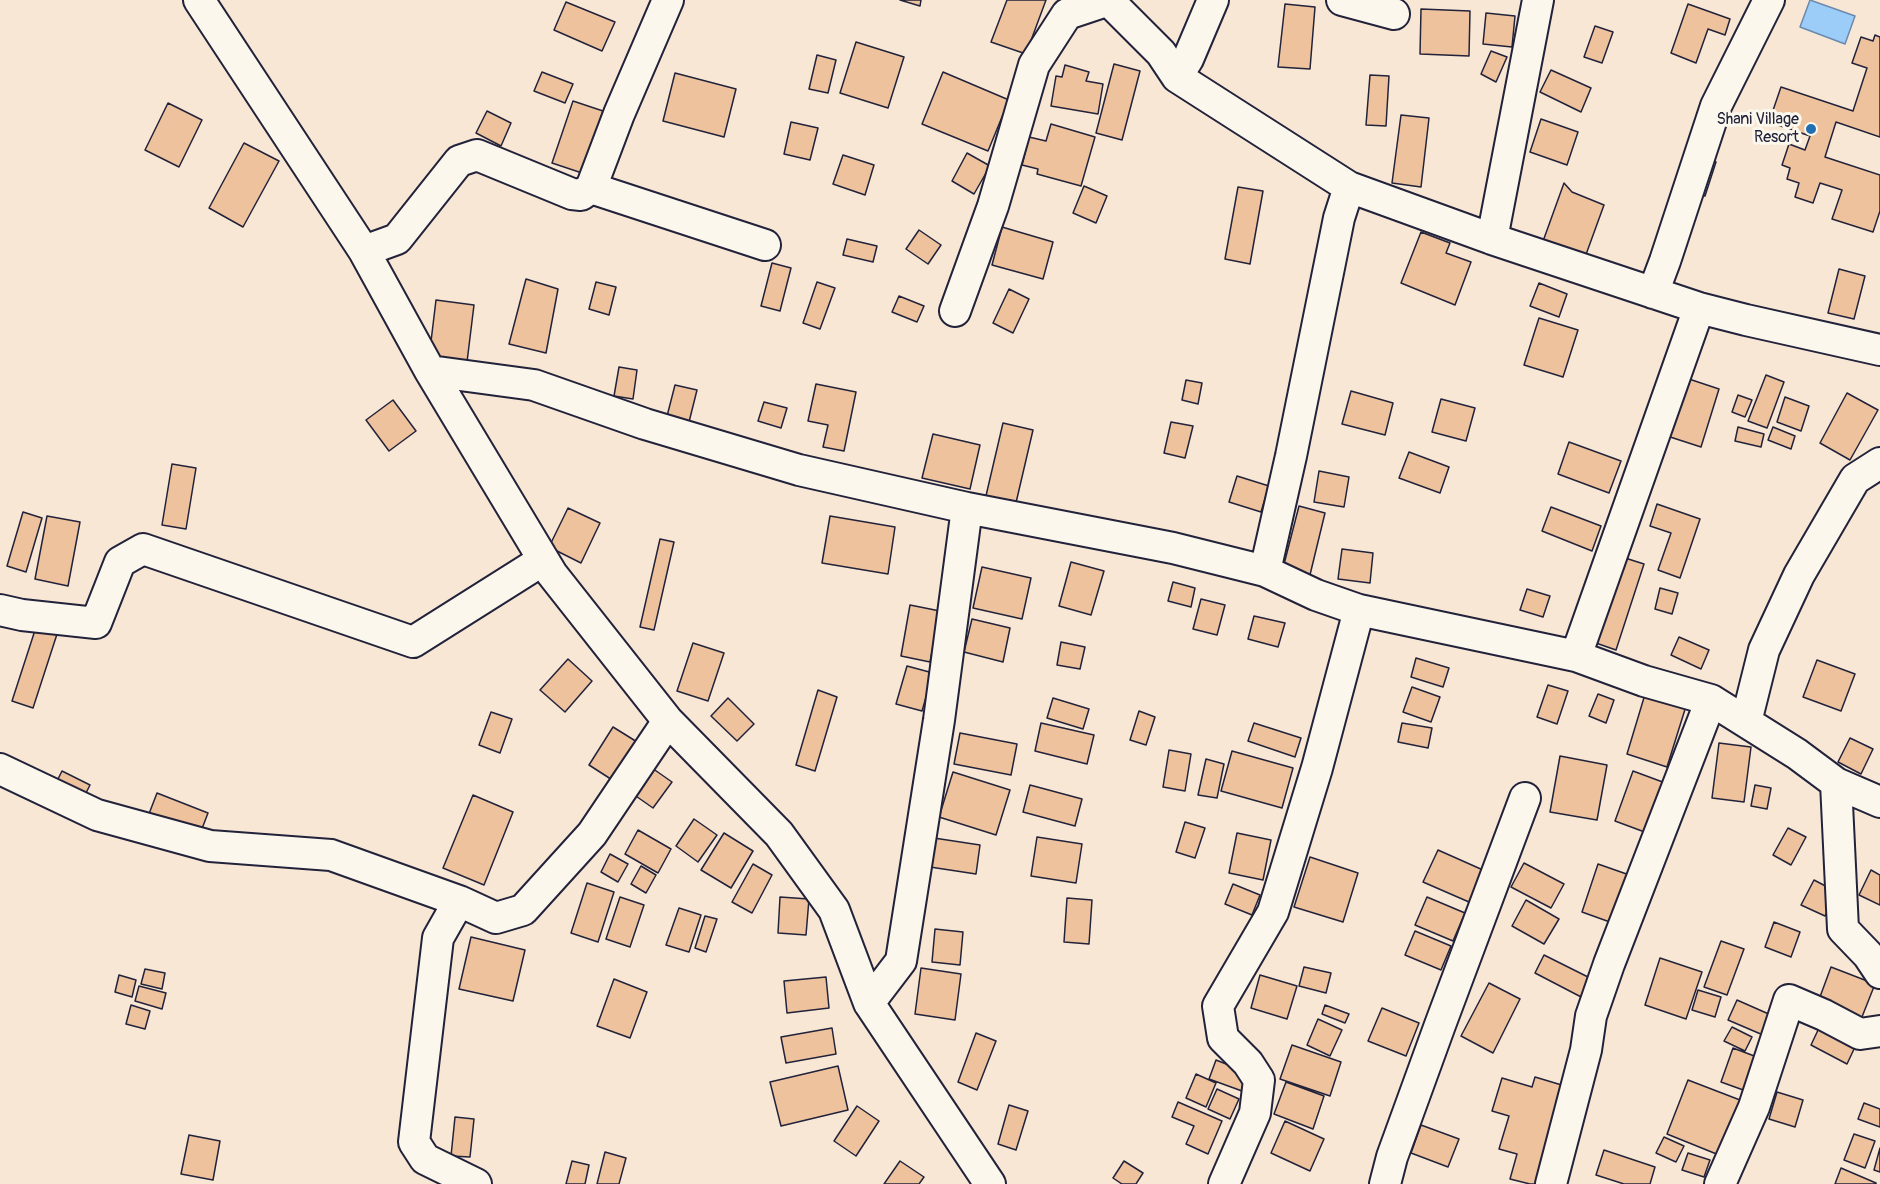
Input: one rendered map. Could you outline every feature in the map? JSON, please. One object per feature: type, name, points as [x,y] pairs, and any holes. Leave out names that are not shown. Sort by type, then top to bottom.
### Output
[{"type":"street","points":[[199,0],[364,251],[430,371],[552,574],[668,721],[779,834],[834,910],[869,1003],[990,1184]]},
{"type":"street","points":[[364,251],[397,239],[459,161],[477,155],[572,194],[581,195],[591,188],[619,114],[668,0]]},
{"type":"street","points":[[955,311],[993,206],[1034,65],[1067,14],[1109,0],[1161,53],[1177,77],[1349,187],[1492,239],[1699,308],[1880,351]]},
{"type":"street","points":[[1177,77],[1188,59],[1213,0]]},
{"type":"street","points":[[1342,0],[1394,14]]},
{"type":"street","points":[[1492,239],[1538,0]]},
{"type":"street","points":[[1653,292],[1716,106],[1769,0]]},
{"type":"street","points":[[1265,571],[1292,456],[1340,218],[1349,187]]},
{"type":"street","points":[[591,188],[765,245]]},
{"type":"street","points":[[1576,656],[1699,308]]},
{"type":"street","points":[[430,371],[534,385],[645,424],[799,470],[967,508],[1173,548],[1265,571],[1316,595],[1359,610],[1576,656],[1644,681],[1712,700],[1797,754],[1836,783],[1880,802]]},
{"type":"street","points":[[1746,722],[1764,650],[1799,575],[1855,479],[1880,463]]},
{"type":"street","points":[[869,1003],[901,961],[939,720],[967,508]]},
{"type":"street","points":[[0,610],[22,615],[96,623],[120,561],[143,549],[413,642],[543,560]]},
{"type":"street","points":[[1224,1184],[1255,1113],[1259,1080],[1248,1062],[1222,1038],[1218,1006],[1273,912],[1317,768],[1359,610]]},
{"type":"street","points":[[1551,1184],[1586,1050],[1591,1016],[1712,700]]},
{"type":"street","points":[[0,769],[97,815],[210,846],[332,855],[496,918],[523,910],[592,834],[668,721]]},
{"type":"street","points":[[1836,783],[1843,928],[1868,955],[1880,973]]},
{"type":"street","points":[[1385,1184],[1392,1157],[1525,798]]},
{"type":"street","points":[[459,902],[438,938],[414,1142],[425,1159],[476,1184]]},
{"type":"street","points":[[1720,1184],[1754,1107],[1789,1000],[1860,1034],[1880,1031]]},
{"type":"water","points":[[1810,0],[1855,16],[1845,44],[1800,27]]},
{"type":"building","points":[[900,0],[921,0],[920,6]]},
{"type":"building","points":[[1007,0],[1046,0],[1026,54],[991,42]]},
{"type":"building","points":[[566,2],[615,22],[602,51],[554,30]]},
{"type":"building","points":[[1285,4],[1315,7],[1310,69],[1278,67]]},
{"type":"building","points":[[1688,4],[1730,19],[1725,35],[1708,29],[1696,63],[1671,53]]},
{"type":"building","points":[[1421,9],[1470,11],[1469,56],[1420,54]]},
{"type":"building","points":[[1486,13],[1515,16],[1512,47],[1483,44]]},
{"type":"building","points":[[1595,26],[1613,32],[1602,63],[1584,57]]},
{"type":"building","name":"Shani Village Resort","points":[[1875,35],[1880,37],[1880,137],[1836,122],[1825,157],[1880,175],[1880,211],[1873,232],[1832,219],[1842,190],[1820,183],[1813,203],[1795,197],[1799,183],[1787,179],[1790,168],[1782,165],[1789,144],[1805,150],[1810,136],[1769,122],[1781,87],[1853,111],[1867,68],[1852,63],[1861,37],[1873,41]]},
{"type":"building","points":[[856,42],[904,57],[888,108],[840,93]]},
{"type":"building","points":[[1491,51],[1507,57],[1496,82],[1481,74]]},
{"type":"building","points":[[817,55],[836,60],[828,93],[809,89]]},
{"type":"building","points":[[1114,64],[1140,71],[1122,140],[1096,133]]},
{"type":"building","points":[[1065,65],[1089,72],[1086,81],[1103,84],[1098,114],[1051,106],[1056,76],[1062,77]]},
{"type":"building","points":[[1551,70],[1591,88],[1581,112],[1540,92]]},
{"type":"building","points":[[542,72],[573,84],[565,103],[534,91]]},
{"type":"building","points":[[943,72],[1009,100],[988,151],[922,124]]},
{"type":"building","points":[[675,73],[736,89],[724,137],[663,121]]},
{"type":"building","points":[[1370,75],[1389,76],[1386,126],[1366,125]]},
{"type":"building","points":[[573,101],[603,111],[582,173],[552,163]]},
{"type":"building","points":[[168,103],[202,120],[179,167],[145,150]]},
{"type":"building","points":[[487,111],[511,123],[501,146],[476,133]]},
{"type":"building","points":[[1401,115],[1429,118],[1421,187],[1392,183]]},
{"type":"building","points":[[1541,119],[1578,132],[1567,165],[1530,152]]},
{"type":"building","points":[[791,122],[818,128],[810,160],[784,154]]},
{"type":"building","points":[[1051,124],[1095,137],[1081,186],[1037,174],[1038,169],[1022,165],[1029,137],[1046,141]]},
{"type":"building","points":[[244,143],[279,161],[243,227],[209,208]]},
{"type":"building","points":[[967,153],[990,166],[974,194],[952,181]]},
{"type":"building","points":[[843,155],[874,165],[865,195],[833,184]]},
{"type":"building","points":[[1702,157],[1716,162],[1705,196],[1691,192]]},
{"type":"building","points":[[1564,183],[1572,192],[1604,205],[1584,260],[1542,244]]},
{"type":"building","points":[[1084,186],[1107,196],[1096,223],[1073,213]]},
{"type":"building","points":[[1238,187],[1263,191],[1250,264],[1225,259]]},
{"type":"building","points":[[1002,227],[1053,242],[1043,279],[992,265]]},
{"type":"building","points":[[919,230],[941,245],[928,264],[906,249]]},
{"type":"building","points":[[1421,232],[1450,243],[1446,253],[1471,262],[1455,305],[1401,283]]},
{"type":"building","points":[[847,239],[877,246],[873,262],[843,255]]},
{"type":"building","points":[[772,263],[791,268],[780,311],[761,306]]},
{"type":"building","points":[[1839,269],[1865,276],[1854,319],[1828,313]]},
{"type":"building","points":[[526,279],[558,289],[546,353],[509,344]]},
{"type":"building","points":[[596,282],[616,287],[609,315],[589,309]]},
{"type":"building","points":[[817,282],[835,288],[820,329],[803,323]]},
{"type":"building","points":[[1539,283],[1567,294],[1559,317],[1530,306]]},
{"type":"building","points":[[1009,289],[1029,299],[1013,333],[993,323]]},
{"type":"building","points":[[899,296],[924,306],[917,322],[892,312]]},
{"type":"building","points":[[436,300],[474,305],[467,362],[429,358]]},
{"type":"building","points":[[1539,318],[1578,330],[1563,377],[1524,365]]},
{"type":"building","points":[[619,367],[637,370],[633,399],[614,396]]},
{"type":"building","points":[[1766,375],[1784,382],[1767,428],[1748,421]]},
{"type":"building","points":[[1683,377],[1719,389],[1701,447],[1664,435]]},
{"type":"building","points":[[1186,380],[1202,383],[1198,404],[1182,400]]},
{"type":"building","points":[[816,384],[856,392],[844,451],[823,447],[828,425],[808,421]]},
{"type":"building","points":[[675,385],[697,390],[688,426],[666,420]]},
{"type":"building","points":[[1351,391],[1393,403],[1385,435],[1342,424]]},
{"type":"building","points":[[1847,393],[1878,410],[1850,460],[1820,443]]},
{"type":"building","points":[[1738,395],[1752,400],[1745,417],[1732,412]]},
{"type":"building","points":[[1785,397],[1809,406],[1801,431],[1777,422]]},
{"type":"building","points":[[1441,399],[1475,408],[1466,441],[1432,432]]},
{"type":"building","points":[[393,400],[416,431],[389,451],[366,420]]},
{"type":"building","points":[[764,402],[787,408],[781,428],[758,421]]},
{"type":"building","points":[[1171,422],[1193,426],[1185,458],[1164,453]]},
{"type":"building","points":[[1003,423],[1033,430],[1015,507],[985,500]]},
{"type":"building","points":[[1738,427],[1764,434],[1761,447],[1735,441]]},
{"type":"building","points":[[1773,427],[1795,436],[1791,449],[1768,440]]},
{"type":"building","points":[[933,434],[980,445],[970,489],[922,478]]},
{"type":"building","points":[[1569,442],[1621,461],[1609,493],[1558,474]]},
{"type":"building","points":[[1409,452],[1449,467],[1440,493],[1399,478]]},
{"type":"building","points":[[172,464],[196,468],[186,529],[162,525]]},
{"type":"building","points":[[1319,471],[1349,477],[1344,507],[1314,502]]},
{"type":"building","points":[[1237,476],[1269,486],[1261,512],[1229,502]]},
{"type":"building","points":[[1657,504],[1700,519],[1680,578],[1658,570],[1671,533],[1650,526]]},
{"type":"building","points":[[1299,506],[1325,513],[1309,579],[1282,572]]},
{"type":"building","points":[[1551,507],[1601,526],[1592,551],[1542,531]]},
{"type":"building","points":[[568,508],[600,523],[581,563],[549,547]]},
{"type":"building","points":[[23,512],[42,518],[26,572],[7,566]]},
{"type":"building","points":[[47,516],[80,522],[68,586],[35,579]]},
{"type":"building","points":[[830,516],[895,527],[888,574],[822,563]]},
{"type":"building","points":[[660,539],[674,542],[654,630],[640,627]]},
{"type":"building","points":[[1342,549],[1373,553],[1370,583],[1338,579]]},
{"type":"building","points":[[1622,557],[1644,564],[1616,650],[1593,642]]},
{"type":"building","points":[[1071,562],[1104,571],[1091,615],[1059,606]]},
{"type":"building","points":[[982,567],[1031,578],[1022,619],[973,608]]},
{"type":"building","points":[[1173,582],[1195,588],[1191,607],[1168,601]]},
{"type":"building","points":[[1660,588],[1678,593],[1672,614],[1655,609]]},
{"type":"building","points":[[1527,589],[1550,596],[1543,617],[1520,610]]},
{"type":"building","points":[[1201,599],[1225,605],[1217,635],[1193,629]]},
{"type":"building","points":[[910,605],[940,611],[930,662],[901,656]]},
{"type":"building","points":[[1254,616],[1285,623],[1278,647],[1248,639]]},
{"type":"building","points":[[972,619],[1010,628],[1003,662],[964,652]]},
{"type":"building","points":[[38,621],[59,628],[33,708],[12,701]]},
{"type":"building","points":[[1679,637],[1709,650],[1701,669],[1671,655]]},
{"type":"building","points":[[1061,642],[1085,647],[1080,669],[1057,665]]},
{"type":"building","points":[[693,643],[724,653],[708,701],[677,691]]},
{"type":"building","points":[[1416,658],[1449,668],[1443,687],[1411,677]]},
{"type":"building","points":[[568,659],[592,681],[565,712],[540,690]]},
{"type":"building","points":[[1817,660],[1855,674],[1841,711],[1803,697]]},
{"type":"building","points":[[907,666],[933,673],[922,711],[896,704]]},
{"type":"building","points":[[1548,685],[1568,691],[1557,724],[1537,717]]},
{"type":"building","points":[[1412,687],[1440,697],[1431,722],[1403,712]]},
{"type":"building","points":[[818,690],[837,697],[815,771],[796,765]]},
{"type":"building","points":[[1646,691],[1687,703],[1667,767],[1627,754]]},
{"type":"building","points":[[1598,694],[1614,700],[1606,723],[1589,716]]},
{"type":"building","points":[[728,698],[754,724],[737,741],[711,716]]},
{"type":"building","points":[[1053,698],[1089,709],[1083,729],[1047,718]]},
{"type":"building","points":[[1139,711],[1155,717],[1146,745],[1130,740]]},
{"type":"building","points":[[491,712],[512,719],[500,753],[479,745]]},
{"type":"building","points":[[1041,723],[1094,735],[1087,764],[1035,751]]},
{"type":"building","points":[[1254,723],[1301,738],[1295,757],[1248,741]]},
{"type":"building","points":[[1402,723],[1432,728],[1428,748],[1398,742]]},
{"type":"building","points":[[613,727],[642,745],[617,783],[589,765]]},
{"type":"building","points":[[960,733],[1017,744],[1011,775],[954,764]]},
{"type":"building","points":[[1850,738],[1873,749],[1861,774],[1838,762]]},
{"type":"building","points":[[1719,743],[1751,747],[1744,802],[1712,798]]},
{"type":"building","points":[[1169,750],[1191,754],[1185,791],[1163,787]]},
{"type":"building","points":[[1232,751],[1293,768],[1282,808],[1221,791]]},
{"type":"building","points":[[1560,756],[1607,765],[1597,820],[1550,812]]},
{"type":"building","points":[[1206,759],[1224,764],[1217,798],[1198,795]]},
{"type":"building","points":[[652,768],[672,782],[653,808],[633,794]]},
{"type":"building","points":[[62,771],[90,785],[82,801],[54,787]]},
{"type":"building","points":[[1633,771],[1668,784],[1650,834],[1615,821]]},
{"type":"building","points":[[953,772],[1010,790],[996,835],[939,817]]},
{"type":"building","points":[[1030,785],[1082,799],[1075,826],[1023,812]]},
{"type":"building","points":[[1755,785],[1771,788],[1767,809],[1751,806]]},
{"type":"building","points":[[157,793],[208,813],[198,839],[147,819]]},
{"type":"building","points":[[473,795],[513,812],[484,885],[443,868]]},
{"type":"building","points":[[694,819],[717,835],[698,862],[676,846]]},
{"type":"building","points":[[1185,822],[1205,828],[1195,858],[1176,852]]},
{"type":"building","points":[[1788,828],[1806,837],[1791,865],[1773,855]]},
{"type":"building","points":[[638,830],[671,849],[658,873],[625,854]]},
{"type":"building","points":[[724,833],[753,851],[731,888],[701,870]]},
{"type":"building","points":[[1237,833],[1271,840],[1263,880],[1229,873]]},
{"type":"building","points":[[1037,837],[1082,844],[1076,883],[1031,876]]},
{"type":"building","points":[[934,838],[980,845],[976,874],[930,867]]},
{"type":"building","points":[[1438,850],[1483,870],[1469,902],[1423,882]]},
{"type":"building","points":[[610,854],[628,864],[618,882],[601,872]]},
{"type":"building","points":[[1310,857],[1358,873],[1343,922],[1294,907]]},
{"type":"building","points":[[1524,863],[1564,884],[1551,908],[1511,887]]},
{"type":"building","points":[[753,864],[772,875],[752,913],[732,902]]},
{"type":"building","points":[[1598,864],[1638,878],[1621,926],[1582,912]]},
{"type":"building","points":[[641,866],[656,875],[646,893],[631,884]]},
{"type":"building","points":[[1871,870],[1880,875],[1880,905],[1859,895]]},
{"type":"building","points":[[1814,880],[1837,892],[1825,916],[1801,905]]},
{"type":"building","points":[[587,883],[614,892],[598,942],[571,933]]},
{"type":"building","points":[[1233,884],[1260,895],[1252,915],[1225,904]]},
{"type":"building","points":[[620,897],[644,905],[630,947],[606,939]]},
{"type":"building","points":[[780,897],[809,899],[806,935],[778,933]]},
{"type":"building","points":[[1427,897],[1465,913],[1453,941],[1415,925]]},
{"type":"building","points":[[1067,898],[1092,900],[1089,944],[1064,942]]},
{"type":"building","points":[[1526,900],[1559,919],[1544,944],[1512,926]]},
{"type":"building","points":[[679,908],[701,915],[689,952],[666,945]]},
{"type":"building","points":[[705,916],[717,919],[706,952],[695,948]]},
{"type":"building","points":[[1774,922],[1800,932],[1791,957],[1765,947]]},
{"type":"building","points":[[935,929],[963,932],[960,965],[932,962]]},
{"type":"building","points":[[1415,931],[1451,946],[1441,970],[1405,955]]},
{"type":"building","points":[[471,937],[525,950],[513,1001],[459,989]]},
{"type":"building","points":[[1721,941],[1744,949],[1727,995],[1704,987]]},
{"type":"building","points":[[1544,955],[1594,980],[1585,999],[1535,973]]},
{"type":"building","points":[[1660,958],[1702,972],[1686,1019],[1645,1005]]},
{"type":"building","points":[[1304,967],[1331,973],[1326,993],[1299,986]]},
{"type":"building","points":[[1831,967],[1875,984],[1860,1022],[1817,1005]]},
{"type":"building","points":[[921,968],[961,974],[955,1020],[915,1014]]},
{"type":"building","points":[[145,969],[165,973],[162,989],[141,984]]},
{"type":"building","points":[[119,975],[136,980],[132,997],[115,992]]},
{"type":"building","points":[[1260,975],[1297,986],[1287,1019],[1251,1008]]},
{"type":"building","points":[[826,977],[829,1008],[787,1013],[784,981]]},
{"type":"building","points":[[614,979],[647,992],[630,1038],[597,1026]]},
{"type":"building","points":[[1489,983],[1520,999],[1493,1053],[1461,1036]]},
{"type":"building","points":[[139,986],[166,993],[162,1009],[135,1001]]},
{"type":"building","points":[[1698,990],[1721,997],[1715,1017],[1692,1010]]},
{"type":"building","points":[[1737,1000],[1771,1015],[1763,1035],[1728,1020]]},
{"type":"building","points":[[131,1005],[150,1011],[145,1029],[126,1024]]},
{"type":"building","points":[[1325,1005],[1349,1014],[1345,1023],[1322,1014]]},
{"type":"building","points":[[1382,1008],[1419,1023],[1406,1056],[1368,1041]]},
{"type":"building","points":[[1318,1019],[1342,1030],[1330,1056],[1307,1045]]},
{"type":"building","points":[[1732,1027],[1752,1037],[1745,1051],[1724,1041]]},
{"type":"building","points":[[832,1028],[836,1054],[786,1063],[781,1037]]},
{"type":"building","points":[[1819,1028],[1855,1047],[1847,1064],[1811,1045]]},
{"type":"building","points":[[976,1033],[996,1041],[977,1090],[958,1082]]},
{"type":"building","points":[[1292,1045],[1341,1062],[1330,1096],[1280,1079]]},
{"type":"building","points":[[1733,1048],[1757,1057],[1746,1091],[1721,1082]]},
{"type":"building","points":[[1216,1060],[1249,1073],[1242,1091],[1209,1079]]},
{"type":"building","points":[[838,1066],[848,1110],[781,1126],[770,1082]]},
{"type":"building","points":[[1196,1074],[1216,1083],[1206,1107],[1186,1098]]},
{"type":"building","points":[[1535,1077],[1565,1086],[1538,1184],[1530,1184],[1510,1179],[1517,1154],[1499,1149],[1509,1116],[1492,1111],[1502,1078],[1532,1087]]},
{"type":"building","points":[[1688,1080],[1740,1100],[1719,1155],[1667,1134]]},
{"type":"building","points":[[1286,1082],[1324,1096],[1313,1129],[1274,1114]]},
{"type":"building","points":[[1217,1089],[1239,1099],[1230,1119],[1208,1109]]},
{"type":"building","points":[[1777,1092],[1803,1100],[1795,1127],[1769,1119]]},
{"type":"building","points":[[1178,1102],[1222,1121],[1208,1154],[1186,1144],[1194,1126],[1172,1117]]},
{"type":"building","points":[[1864,1103],[1880,1109],[1880,1127],[1858,1119]]},
{"type":"building","points":[[1009,1105],[1028,1111],[1016,1150],[998,1144]]},
{"type":"building","points":[[857,1106],[879,1121],[856,1156],[834,1141]]},
{"type":"building","points":[[455,1117],[474,1119],[470,1157],[451,1156]]},
{"type":"building","points":[[1285,1121],[1324,1139],[1310,1171],[1271,1153]]},
{"type":"building","points":[[1421,1125],[1459,1139],[1448,1167],[1411,1153]]},
{"type":"building","points":[[1854,1134],[1875,1141],[1865,1168],[1844,1160]]},
{"type":"building","points":[[189,1135],[220,1141],[213,1180],[181,1174]]},
{"type":"building","points":[[1664,1137],[1684,1146],[1676,1162],[1656,1153]]},
{"type":"building","points":[[1880,1148],[1880,1172],[1874,1170]]},
{"type":"building","points":[[1604,1150],[1655,1167],[1650,1184],[1624,1184],[1596,1175]]},
{"type":"building","points":[[605,1152],[626,1158],[619,1184],[597,1184]]},
{"type":"building","points":[[1688,1153],[1710,1160],[1704,1177],[1682,1170]]},
{"type":"building","points":[[572,1161],[589,1165],[585,1184],[566,1184]]},
{"type":"building","points":[[900,1161],[924,1177],[919,1184],[884,1184]]},
{"type":"building","points":[[1124,1161],[1143,1173],[1136,1184],[1122,1184],[1113,1178]]},
{"type":"building","points":[[1841,1168],[1876,1183],[1876,1184],[1835,1184]]},
{"type":"place","name":"Shani Village Resort","points":[[1811,129]]}]
